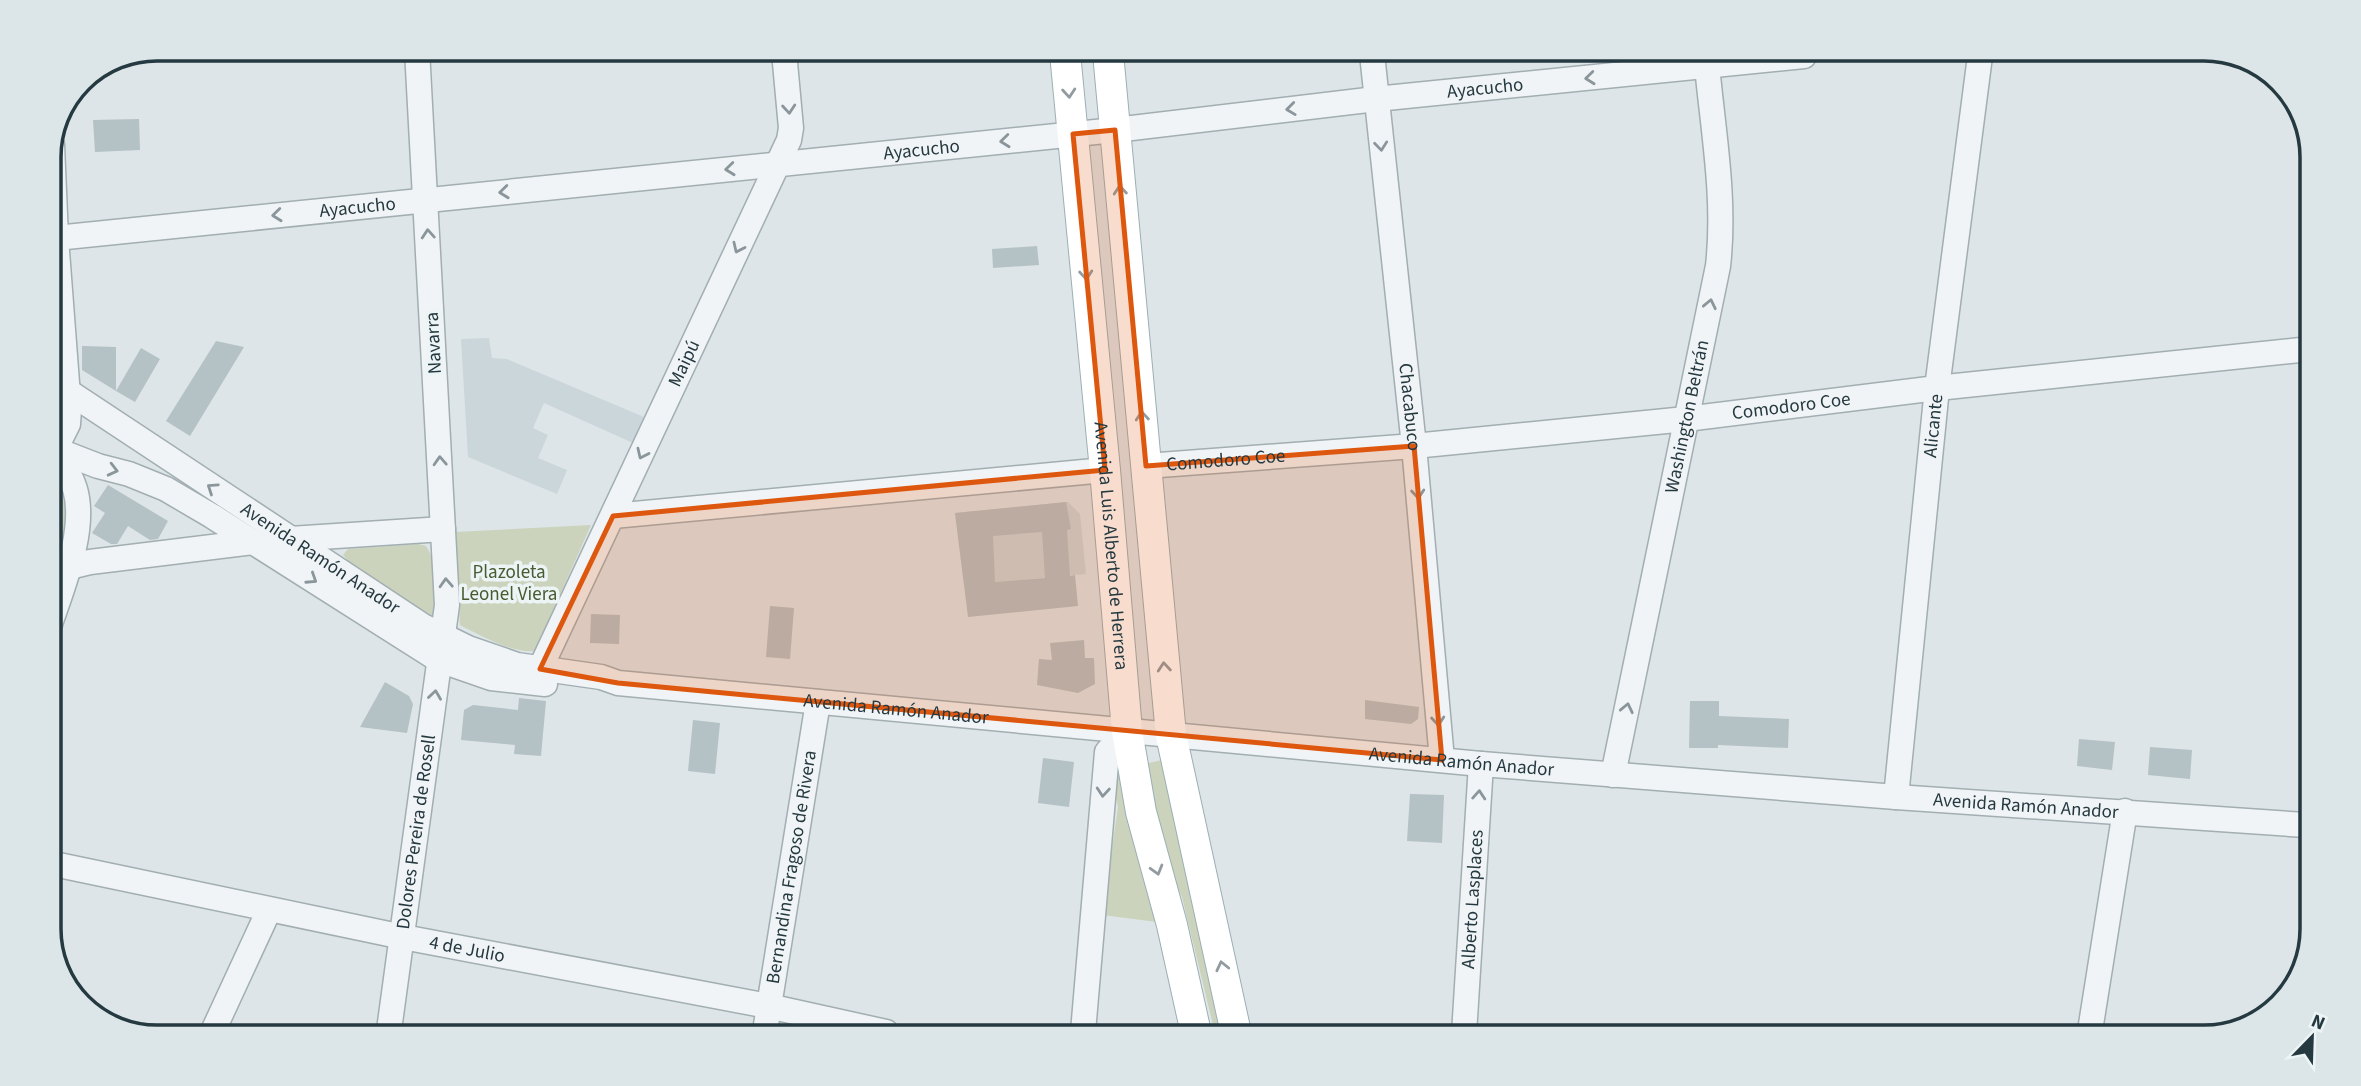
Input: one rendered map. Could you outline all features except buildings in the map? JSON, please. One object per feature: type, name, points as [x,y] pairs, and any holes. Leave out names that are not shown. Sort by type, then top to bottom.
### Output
[{"type":"main road","name":"Avenida Luis Alberto de Herrera","points":[[1066,61],[1127,732],[1141,812],[1172,925],[1194,1025]]},
{"type":"main road","points":[[1109,61],[1171,735],[1234,1025]]},
{"type":"street","name":"Navarra","points":[[418,61],[447,605],[441,648]]},
{"type":"street","name":"Maipú","points":[[540,668],[789,140],[791,128],[785,61]]},
{"type":"street","name":"Chacabuco","points":[[1373,61],[1414,446],[1442,760]]},
{"type":"street","name":"Ayacucho","points":[[61,245],[425,200],[1115,130],[1707,61]]},
{"type":"street","name":"Washington Beltrán","points":[[1613,775],[1718,266],[1722,233],[1721,199],[1707,61]]},
{"type":"street","name":"Alicante","points":[[1896,796],[1937,388],[1979,61]]},
{"type":"street","points":[[61,323],[69,392],[68,424],[61,434]]},
{"type":"street","name":"Comodoro Coe","points":[[1146,466],[1414,446],[1686,419],[1937,388],[2300,350]]},
{"type":"street","name":"Avenida Ramón Anador","points":[[61,386],[423,626],[441,648],[517,665],[601,677],[618,683],[1482,764],[2300,825]]},
{"type":"street","name":"Avenida Ramón Anador","points":[[61,452],[166,489],[253,542],[441,648],[470,672],[511,682],[601,689],[618,683]]},
{"type":"street","points":[[61,462],[69,472],[76,491],[79,514],[69,568],[61,592]]},
{"type":"street","points":[[613,516],[1105,470]]},
{"type":"street","points":[[290,539],[443,529]]},
{"type":"street","points":[[69,568],[98,561],[253,542]]},
{"type":"street","name":"Dolores Pereira de Rosell","points":[[390,1025],[441,648]]},
{"type":"street","name":"Bernandina Fragoso de Rivera","points":[[766,1025],[818,702]]},
{"type":"street","points":[[1084,1025],[1107,752],[1127,732]]},
{"type":"street","name":"Alberto Lasplaces","points":[[1465,1025],[1482,764]]},
{"type":"street","points":[[2091,1025],[2125,811]]},
{"type":"street","name":"4 de Julio","points":[[61,866],[403,937],[768,1006],[854,1025]]},
{"type":"street","points":[[216,1025],[269,910]]},
{"type":"highlighted area","points":[[1115,130],[1146,466],[1414,446],[1442,760],[618,683],[540,669],[613,516],[1105,470],[1073,134]]},
{"type":"shaded area","points":[[489,338],[492,358],[507,359],[644,417],[633,443],[544,403],[533,428],[548,435],[538,458],[567,470],[557,494],[468,457],[461,339]]},
{"type":"shaded area","points":[[1068,502],[1080,514],[1086,574],[964,585],[955,513]]},
{"type":"green space","points":[[61,495],[66,518],[61,547]]},
{"type":"green space","name":"Plazoleta Leonel Viera","points":[[591,525],[535,651],[507,647],[460,625],[455,532]]},
{"type":"green space","points":[[418,544],[426,546],[432,557],[437,611],[434,616],[351,564],[343,555],[348,549]]},
{"type":"green space","points":[[1162,760],[1225,1025],[1213,1025],[1182,897],[1164,860],[1140,765]]},
{"type":"green space","points":[[1119,763],[1157,922],[1102,915],[1118,807],[1114,788],[1115,765]]}]
